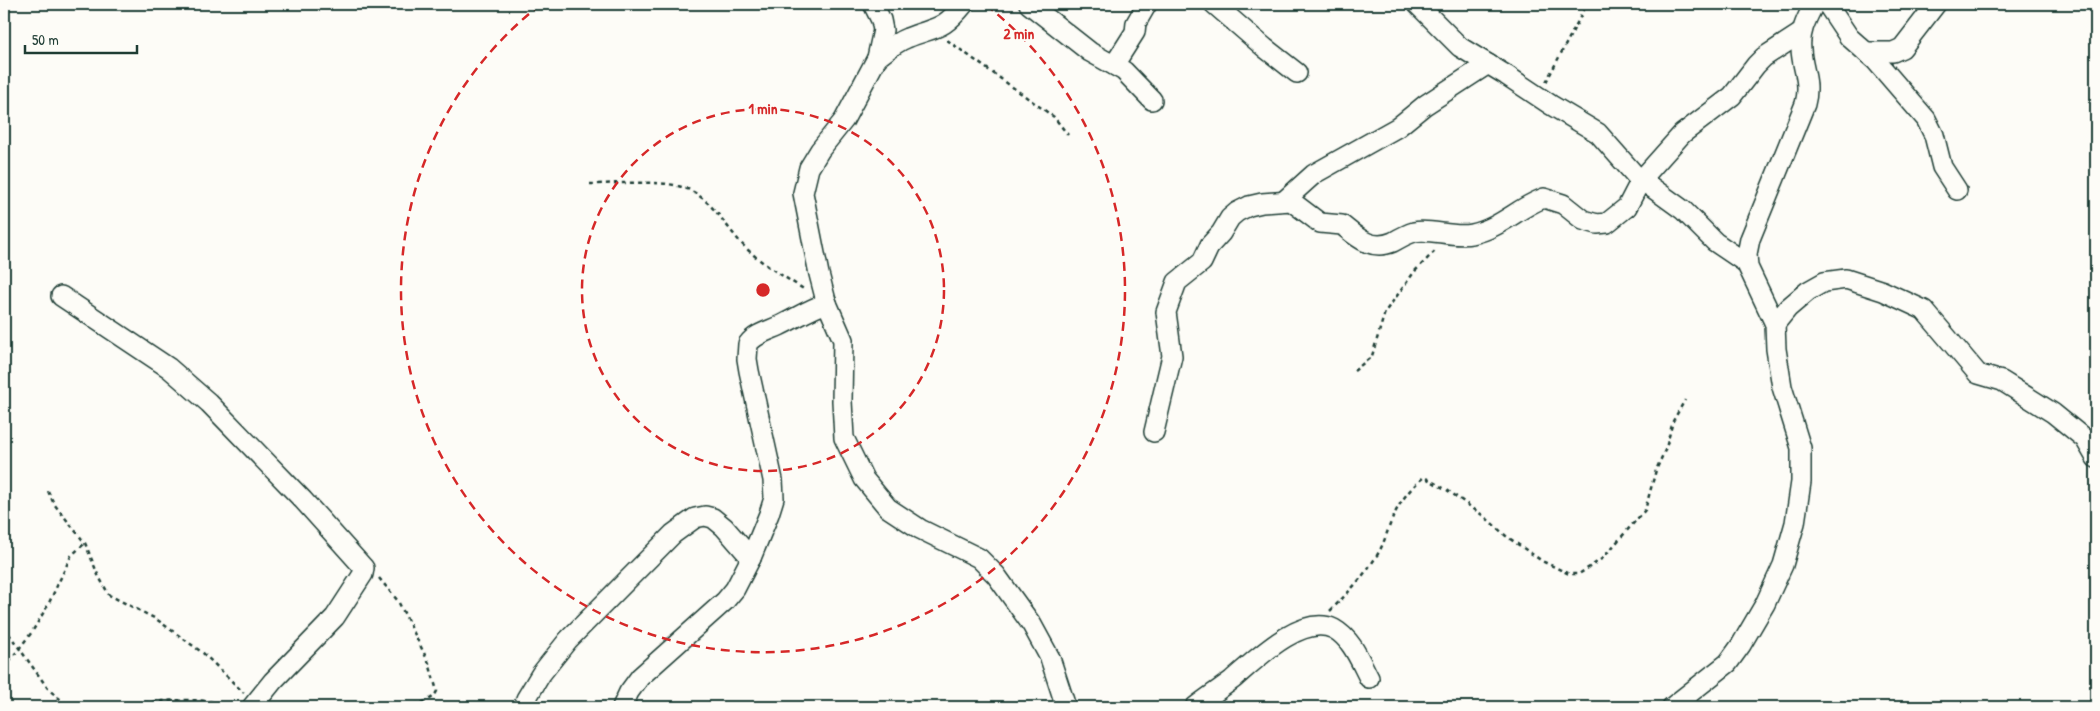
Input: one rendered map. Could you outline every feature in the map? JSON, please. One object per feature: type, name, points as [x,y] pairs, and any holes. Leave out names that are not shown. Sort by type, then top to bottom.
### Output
[{"type":"street","points":[[872,4],[883,30],[877,58],[844,120],[820,150],[805,177],[803,192],[826,302],[843,340],[842,401],[844,438],[864,479],[878,498],[895,514],[920,529],[973,555],[986,565],[1032,625],[1050,658],[1066,707]]},
{"type":"street","points":[[877,58],[900,41],[934,30],[946,23],[964,4]]},
{"type":"street","points":[[1028,4],[1084,47],[1124,71],[1137,82],[1152,100]]},
{"type":"street","points":[[1114,65],[1135,32],[1136,23],[1147,4]]},
{"type":"street","points":[[1214,4],[1297,74]]},
{"type":"street","points":[[1417,4],[1460,47],[1601,135],[1613,151],[1641,180],[1683,210],[1715,242],[1746,262],[1776,324],[1776,349],[1781,380],[1800,448],[1799,499],[1789,547],[1766,604],[1728,663],[1672,707]]},
{"type":"street","points":[[1746,262],[1750,239],[1793,134],[1807,94],[1807,76],[1801,51],[1801,33],[1814,4]]},
{"type":"street","points":[[1827,4],[1849,37],[1897,84],[1926,119],[1934,135],[1942,167],[1957,190]]},
{"type":"street","points":[[1866,52],[1893,52],[1902,48],[1936,4]]},
{"type":"street","points":[[1154,432],[1172,356],[1166,312],[1177,282],[1202,262],[1210,245],[1221,233],[1230,218],[1237,212],[1249,206],[1291,201],[1307,216],[1320,223],[1342,225],[1367,244],[1385,244],[1415,231],[1442,234],[1474,234],[1493,227],[1544,198],[1563,204],[1583,220],[1597,224],[1607,223],[1629,204],[1641,180],[1682,134],[1732,96],[1756,65],[1801,33]]},
{"type":"street","points":[[1284,201],[1314,174],[1398,127],[1425,105],[1488,64]]},
{"type":"street","points":[[1776,324],[1788,308],[1808,291],[1824,282],[1846,279],[1882,291],[1924,310],[1978,374],[2002,381],[2053,413],[2085,439],[2096,458]]},
{"type":"street","points":[[61,296],[169,368],[209,403],[303,500],[364,568],[363,574],[335,617],[253,705]]},
{"type":"street","points":[[622,707],[629,692],[640,677],[731,594],[751,558],[769,514],[774,490],[771,468],[749,371],[747,348],[749,342],[759,334],[826,302]]},
{"type":"street","points":[[522,707],[542,674],[568,640],[673,534],[695,518],[705,516],[713,518],[724,527],[751,558]]},
{"type":"street","points":[[1195,707],[1270,649],[1298,631],[1316,627],[1330,628],[1341,634],[1353,648],[1369,678]]},
{"type":"path","points":[[1538,97],[1587,4]]},
{"type":"path","points":[[934,30],[1054,117],[1068,135]]},
{"type":"path","points":[[590,184],[664,184],[679,186],[692,191],[710,205],[746,248],[763,264],[826,302]]},
{"type":"path","points":[[1354,370],[1372,356],[1386,312],[1415,271],[1438,247],[1442,234]]},
{"type":"path","points":[[1316,627],[1344,597],[1378,553],[1396,512],[1414,486],[1424,477],[1447,490],[1485,517],[1506,536],[1542,561],[1569,574],[1580,574],[1604,558],[1645,510],[1656,470],[1666,448],[1673,421],[1685,400]]},
{"type":"path","points":[[48,491],[54,504],[85,543],[98,575],[109,595],[156,618],[203,653],[253,705]]},
{"type":"path","points":[[4,668],[20,648],[48,605],[70,556],[85,543]]},
{"type":"path","points":[[364,568],[375,574],[394,593],[429,663],[436,694],[426,701],[408,707]]},
{"type":"path","points":[[4,627],[49,690],[70,707]]},
{"type":"path","points":[[121,707],[144,702],[183,701],[211,702],[230,707]]}]
